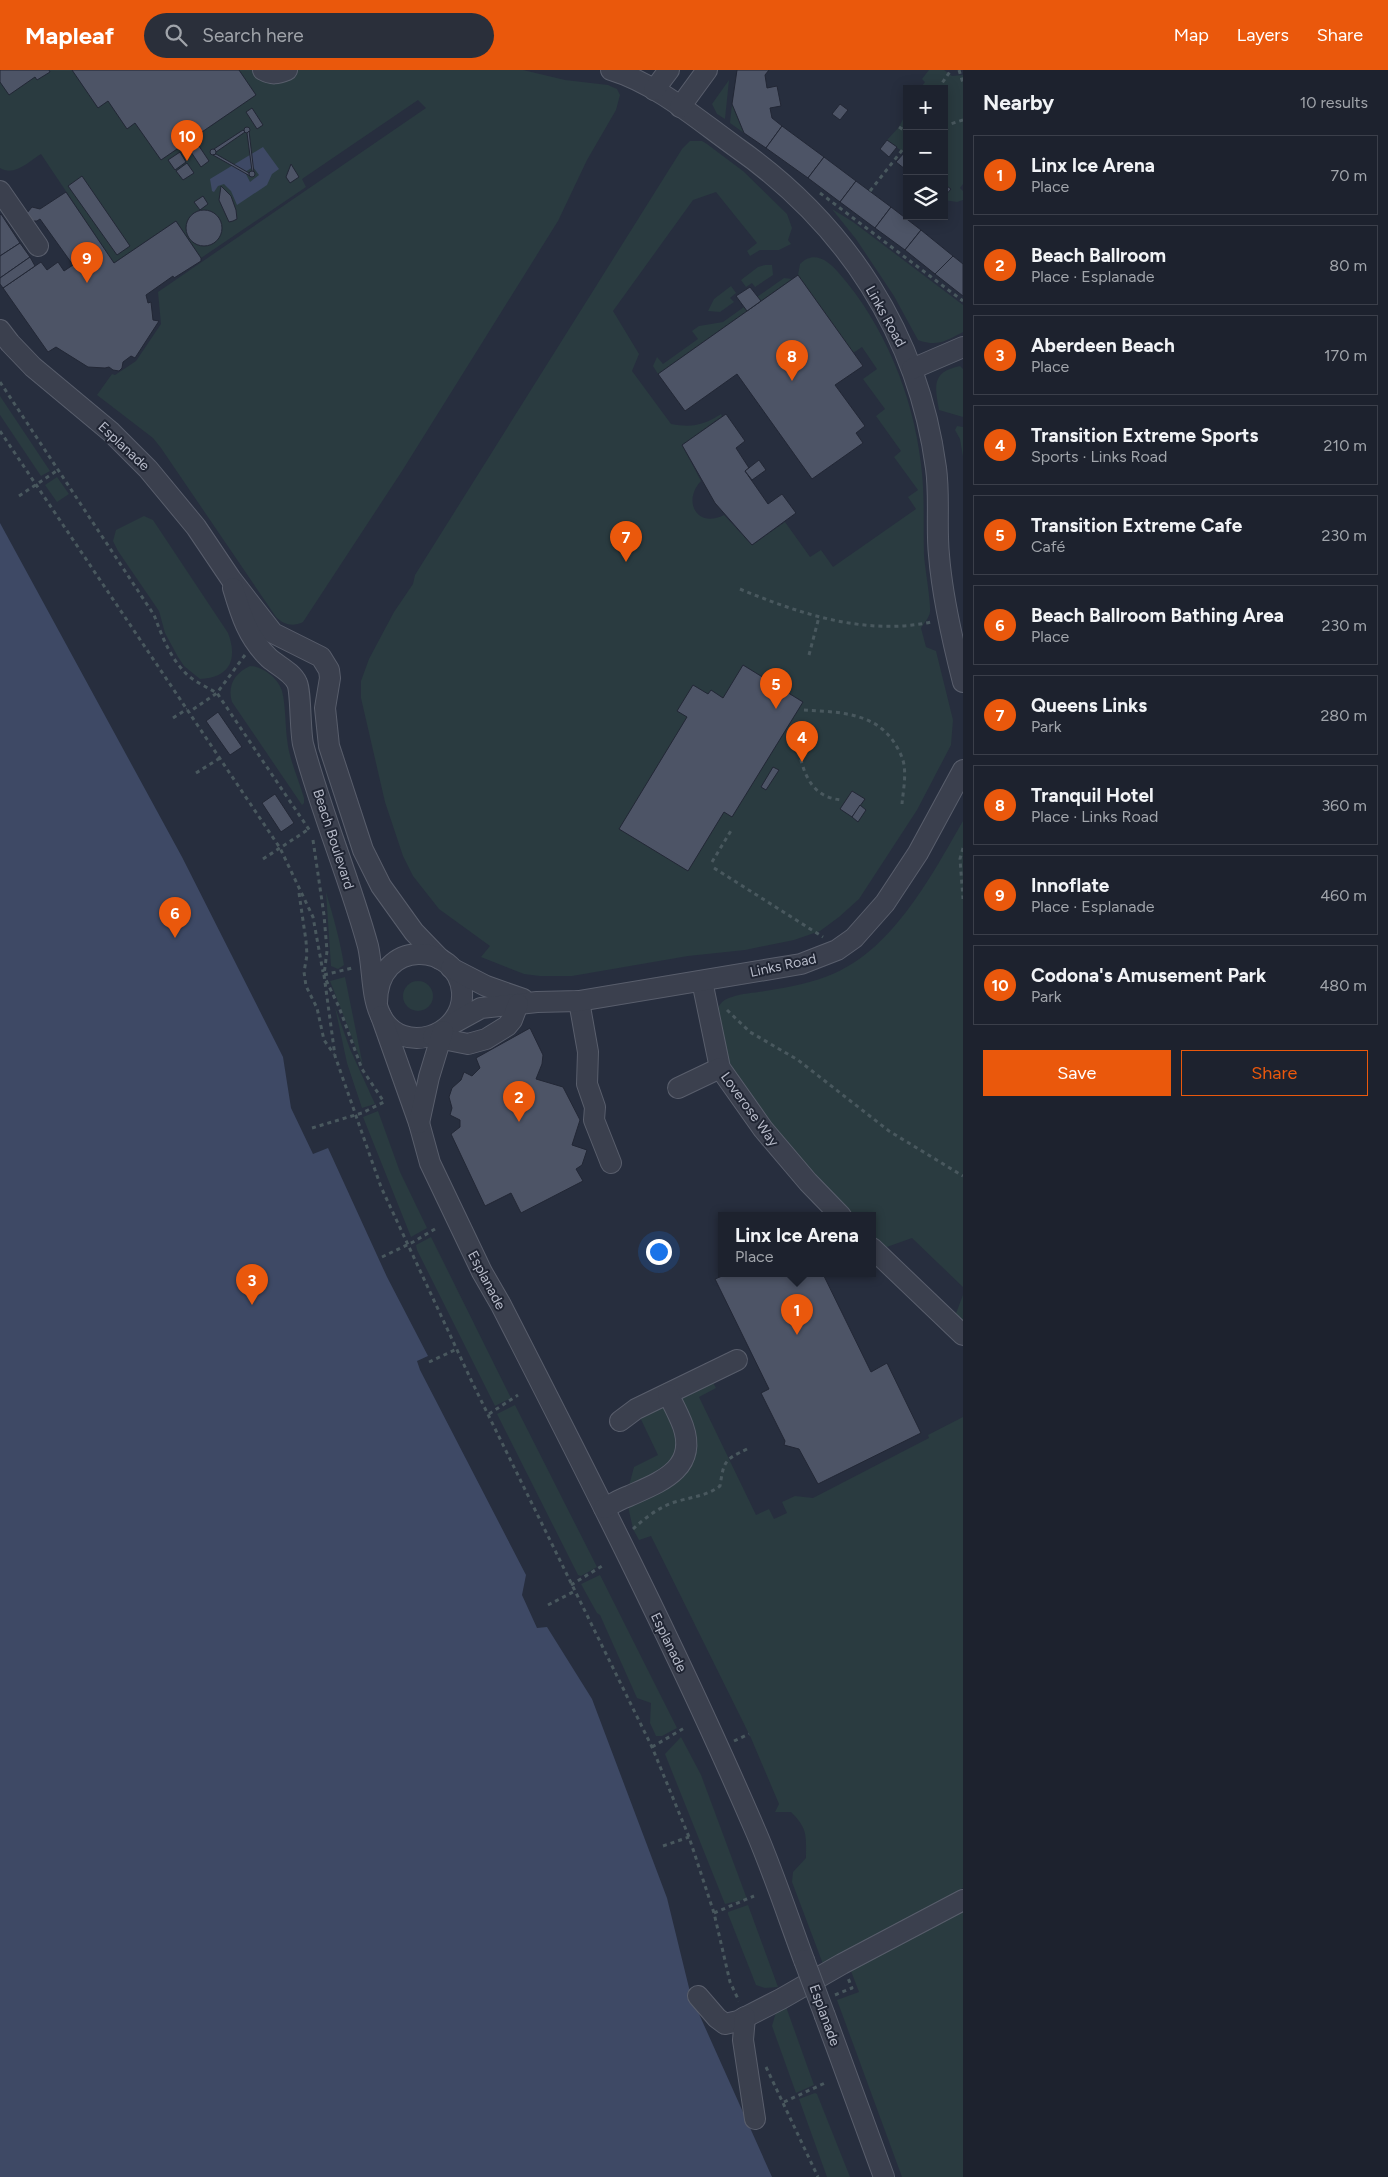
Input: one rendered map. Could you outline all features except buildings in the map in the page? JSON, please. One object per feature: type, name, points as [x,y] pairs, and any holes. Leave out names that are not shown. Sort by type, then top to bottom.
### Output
[{"type":"street","points":[[263,70],[270,74],[278,74],[287,70]]},
{"type":"street","name":"Links Road","points":[[611,70],[630,76],[654,90],[768,169],[811,208],[880,300],[894,326],[912,369],[928,423],[937,470],[938,555],[955,627],[963,682]]},
{"type":"street","points":[[654,90],[669,70]]},
{"type":"street","points":[[680,107],[707,70]]},
{"type":"street","points":[[0,191],[38,246]]},
{"type":"street","name":"Esplanade","points":[[0,330],[32,367],[111,432],[148,468],[196,527],[272,633],[321,657]]},
{"type":"street","points":[[912,369],[963,347]]},
{"type":"street","name":"Esplanade","points":[[231,578],[239,611],[252,638],[268,657],[294,677]]},
{"type":"street","name":"Beach Boulevard","points":[[321,657],[330,670],[324,708],[330,746],[363,850],[381,886],[414,932],[446,963]]},
{"type":"street","name":"Beach Boulevard","points":[[294,677],[299,686],[300,723],[303,744],[368,948],[379,1009]]},
{"type":"street","name":"Links Road","points":[[442,1032],[481,1008],[528,1003],[579,1001],[801,964],[820,958],[854,938],[869,923],[898,884],[946,804],[963,770]]},
{"type":"street","points":[[414,954],[427,954],[446,963],[458,979],[462,991],[459,1009],[442,1032],[421,1039],[409,1038],[388,1026],[379,1009],[379,982],[389,965],[401,958],[414,954]]},
{"type":"street","name":"Links Road","points":[[446,963],[493,990],[528,1003]]},
{"type":"street","name":"Loverose Way","points":[[702,981],[720,1068],[763,1128],[808,1182],[837,1212]]},
{"type":"street","points":[[579,1001],[587,1045],[587,1084],[595,1107],[594,1120],[611,1163]]},
{"type":"street","points":[[442,1032],[468,1044],[486,1039],[508,1026],[528,1003]]},
{"type":"street","name":"Esplanade","points":[[379,1009],[420,1123],[425,1148],[436,1176],[482,1272],[619,1536],[688,1680],[756,1834],[884,2177]]},
{"type":"street","name":"Esplanade","points":[[420,1123],[429,1077],[442,1032]]},
{"type":"street","points":[[678,1088],[720,1068]]},
{"type":"street","points":[[876,1253],[963,1334]]},
{"type":"street","points":[[620,1421],[636,1409],[737,1360]]},
{"type":"street","points":[[604,1508],[660,1483],[681,1464],[685,1454],[686,1440],[683,1426],[668,1394]]},
{"type":"street","points":[[698,1996],[717,2018],[725,2024],[746,2017],[963,1900]]},
{"type":"street","points":[[746,2017],[743,2040],[755,2119]]},
{"type":"path","points":[[941,85],[951,70]]},
{"type":"path","points":[[959,70],[963,83]]},
{"type":"path","points":[[948,125],[963,120]]},
{"type":"path","points":[[899,127],[904,130]]},
{"type":"path","points":[[870,191],[903,149]]},
{"type":"path","points":[[813,187],[853,214],[963,301]]},
{"type":"path","points":[[0,382],[154,615],[164,640],[180,668],[195,680],[217,693],[312,835],[324,915],[327,951],[324,975],[339,1007],[362,1070],[384,1102],[355,1115],[312,1128]]},
{"type":"path","points":[[0,431],[280,848],[313,917],[324,975],[335,1056],[381,1187],[571,1585],[652,1747],[688,1837],[714,1913],[730,1982],[746,2017]]},
{"type":"path","points":[[19,496],[58,470]]},
{"type":"path","points":[[740,589],[783,606],[819,617],[860,625],[955,627]]},
{"type":"path","points":[[810,655],[819,617]]},
{"type":"path","points":[[173,718],[217,693],[246,654]]},
{"type":"path","points":[[804,710],[859,716],[882,728],[893,740],[900,752],[904,765],[902,804]]},
{"type":"path","points":[[794,728],[803,767],[810,782],[821,795],[831,799],[842,800]]},
{"type":"path","points":[[196,773],[220,758]]},
{"type":"path","points":[[263,859],[309,829]]},
{"type":"path","points":[[712,862],[732,829]]},
{"type":"path","points":[[963,848],[960,859],[963,899]]},
{"type":"path","points":[[714,868],[840,947]]},
{"type":"path","points":[[299,890],[306,940],[307,955],[304,972],[306,986],[317,1008],[324,1040],[335,1056]]},
{"type":"path","points":[[324,975],[352,968]]},
{"type":"path","points":[[727,1009],[750,1032],[798,1060],[890,1132],[962,1174]]},
{"type":"path","points":[[382,1257],[408,1245],[435,1229]]},
{"type":"path","points":[[429,1362],[457,1349]]},
{"type":"path","points":[[489,1414],[518,1395]]},
{"type":"path","points":[[619,1536],[632,1529],[658,1509],[714,1490],[720,1486],[724,1463],[728,1458],[747,1449]]},
{"type":"path","points":[[571,1585],[602,1566]]},
{"type":"path","points":[[548,1604],[575,1591]]},
{"type":"path","points":[[652,1747],[686,1727]]},
{"type":"path","points":[[663,1846],[688,1837]]},
{"type":"path","points":[[714,1913],[754,1896]]},
{"type":"path","points":[[764,2061],[818,2177]]},
{"type":"path","points":[[784,2102],[825,2084]]},
{"type":"shaded area","points":[[0,70],[523,70],[565,80],[608,85],[617,89],[620,95],[616,110],[587,160],[558,221],[402,471],[303,622],[289,624],[282,622],[276,617],[153,438],[97,395],[112,374],[115,375],[136,361],[161,324],[158,292],[426,108],[418,100],[302,179],[306,187],[201,258],[176,221],[114,263],[41,154],[27,164],[11,171],[0,168]]},
{"type":"shaded area","points":[[929,70],[944,70],[952,76],[963,75],[963,184],[960,188],[963,191],[963,200],[957,202],[948,201],[950,189],[948,187],[948,85],[923,85],[925,82],[922,79]]},
{"type":"shaded area","points":[[729,80],[725,119],[717,114],[712,104]]},
{"type":"shaded area","points":[[732,104],[744,133],[730,123]]},
{"type":"shaded area","points":[[903,119],[903,152],[887,140],[899,127]]},
{"type":"shaded area","points":[[690,141],[702,141],[743,171],[787,214],[792,228],[788,240],[791,244],[779,250],[760,250],[750,256],[747,251],[757,243],[716,192],[693,200],[613,311],[639,354],[632,371],[671,424],[698,425],[721,414],[722,416],[682,445],[701,481],[695,489],[693,497],[695,511],[700,516],[714,518],[724,515],[752,545],[785,522],[810,557],[821,550],[833,567],[916,509],[908,497],[918,490],[894,457],[901,451],[876,416],[885,409],[863,379],[877,369],[862,347],[853,353],[798,275],[800,264],[805,260],[815,257],[830,264],[838,272],[869,314],[882,337],[894,362],[911,412],[917,438],[922,476],[924,555],[930,607],[929,616],[921,628],[926,647],[936,651],[953,720],[951,745],[917,810],[859,899],[820,931],[794,940],[745,950],[688,956],[572,976],[524,974],[481,957],[490,946],[439,909],[413,876],[403,856],[385,802],[361,698],[361,681],[369,659],[394,612],[413,584],[415,575],[682,149]]},
{"type":"shaded area","points":[[832,209],[853,222],[963,305],[963,332],[936,343],[918,340],[894,296],[856,239]]},
{"type":"shaded area","points":[[772,265],[773,275],[755,287],[752,283],[746,287],[741,280],[758,267]]},
{"type":"shaded area","points":[[784,278],[792,279],[761,301],[757,297]]},
{"type":"shaded area","points":[[731,286],[736,293],[730,298],[734,302],[720,312],[708,311],[714,299]]},
{"type":"shaded area","points":[[744,307],[747,311],[658,374],[653,366],[657,357],[663,364],[698,339],[692,331],[699,326],[723,322]]},
{"type":"shaded area","points":[[960,366],[963,369],[963,417],[939,410],[936,387],[937,381],[944,372]]},
{"type":"shaded area","points":[[0,396],[50,471],[41,476],[0,415]]},
{"type":"shaded area","points":[[957,426],[963,427],[963,457],[960,439],[955,430]]},
{"type":"shaded area","points":[[57,477],[69,494],[57,502],[45,485]]},
{"type":"shaded area","points":[[144,516],[153,520],[228,633],[231,642],[231,659],[225,671],[218,675],[200,679],[184,666],[165,633],[159,611],[113,541],[116,530]]},
{"type":"shaded area","points":[[250,666],[260,668],[270,674],[278,682],[282,691],[288,746],[304,798],[302,805],[232,702],[231,690],[236,676]]},
{"type":"shaded area","points":[[963,821],[963,1287],[912,1238],[884,1248],[876,1240],[876,1212],[849,1212],[780,1137],[731,1067],[726,1054],[718,1009],[721,1003],[729,998],[810,982],[835,973],[856,961],[876,946],[910,908]]},
{"type":"shaded area","points":[[326,892],[344,965],[338,969],[331,966]]},
{"type":"shaded area","points":[[345,977],[363,1066],[330,981]]},
{"type":"shaded area","points":[[418,981],[424,982],[432,990],[432,1002],[424,1010],[418,1011],[412,1010],[404,1002],[403,996],[404,990],[412,982]]},
{"type":"shaded area","points":[[335,1007],[350,1049],[375,1104],[362,1108],[347,1063]]},
{"type":"shaded area","points":[[378,1111],[400,1172],[427,1228],[411,1237],[363,1117]]},
{"type":"shaded area","points":[[431,1237],[511,1398],[495,1406],[417,1250],[416,1245]]},
{"type":"shaded area","points":[[963,1295],[963,1323],[955,1316]]},
{"type":"shaded area","points":[[709,1375],[716,1388],[699,1397],[756,1515],[769,1509],[774,1519],[787,1513],[782,1502],[795,1496],[813,1498],[929,1438],[928,1435],[963,1417],[963,1888],[823,1964],[792,1882],[793,1872],[806,1858],[806,1838],[801,1823],[791,1812],[775,1812],[779,1804],[751,1738],[651,1536],[639,1540],[633,1529],[626,1497],[634,1467],[658,1455],[636,1409]]},
{"type":"shaded area","points":[[515,1405],[597,1567],[581,1576],[578,1575],[497,1414]]},
{"type":"shaded area","points":[[600,1575],[677,1728],[662,1736],[656,1736],[650,1723],[651,1703],[637,1698],[600,1615],[597,1613],[581,1584]]},
{"type":"shaded area","points":[[681,1737],[701,1775],[747,1899],[725,1904],[665,1754]]},
{"type":"shaded area","points":[[748,1905],[778,1987],[765,1988],[756,1985],[728,1914],[728,1912]]},
{"type":"shaded area","points":[[963,1909],[963,2177],[902,2177],[837,2000],[859,1992],[851,1971],[880,1952]]},
{"type":"shaded area","points":[[785,2004],[814,2085],[796,2093],[772,2026],[776,2012]]},
{"type":"shaded area","points":[[815,2093],[850,2177],[827,2177],[799,2099]]},
{"type":"water","points":[[263,147],[279,169],[272,174],[267,185],[237,205],[231,191],[224,184],[218,186],[214,192],[212,191],[210,179]],"holes":[[[253,167],[259,175],[250,182],[245,172]]]},
{"type":"water","points":[[0,523],[182,857],[283,1057],[291,1108],[313,1154],[328,1148],[387,1277],[428,1356],[417,1361],[420,1370],[526,1575],[522,1595],[537,1628],[547,1627],[592,1699],[667,1898],[691,1996],[772,2177],[0,2177]]},
{"type":"place","name":"Codona's Amusement Park","points":[[187,161]]},
{"type":"place","name":"Innoflate","points":[[87,283]]},
{"type":"place","name":"Tranquil Hotel","points":[[792,381]]},
{"type":"place","name":"Queens Links","points":[[626,562]]},
{"type":"place","name":"Transition Extreme Cafe","points":[[776,709]]},
{"type":"place","name":"Transition Extreme Sports","points":[[802,762]]},
{"type":"place","name":"Beach Ballroom Bathing Area","points":[[175,938]]},
{"type":"place","name":"Beach Ballroom","points":[[519,1122]]},
{"type":"place","name":"Aberdeen Beach","points":[[252,1305]]},
{"type":"place","name":"Linx Ice Arena","points":[[797,1335]]}]
